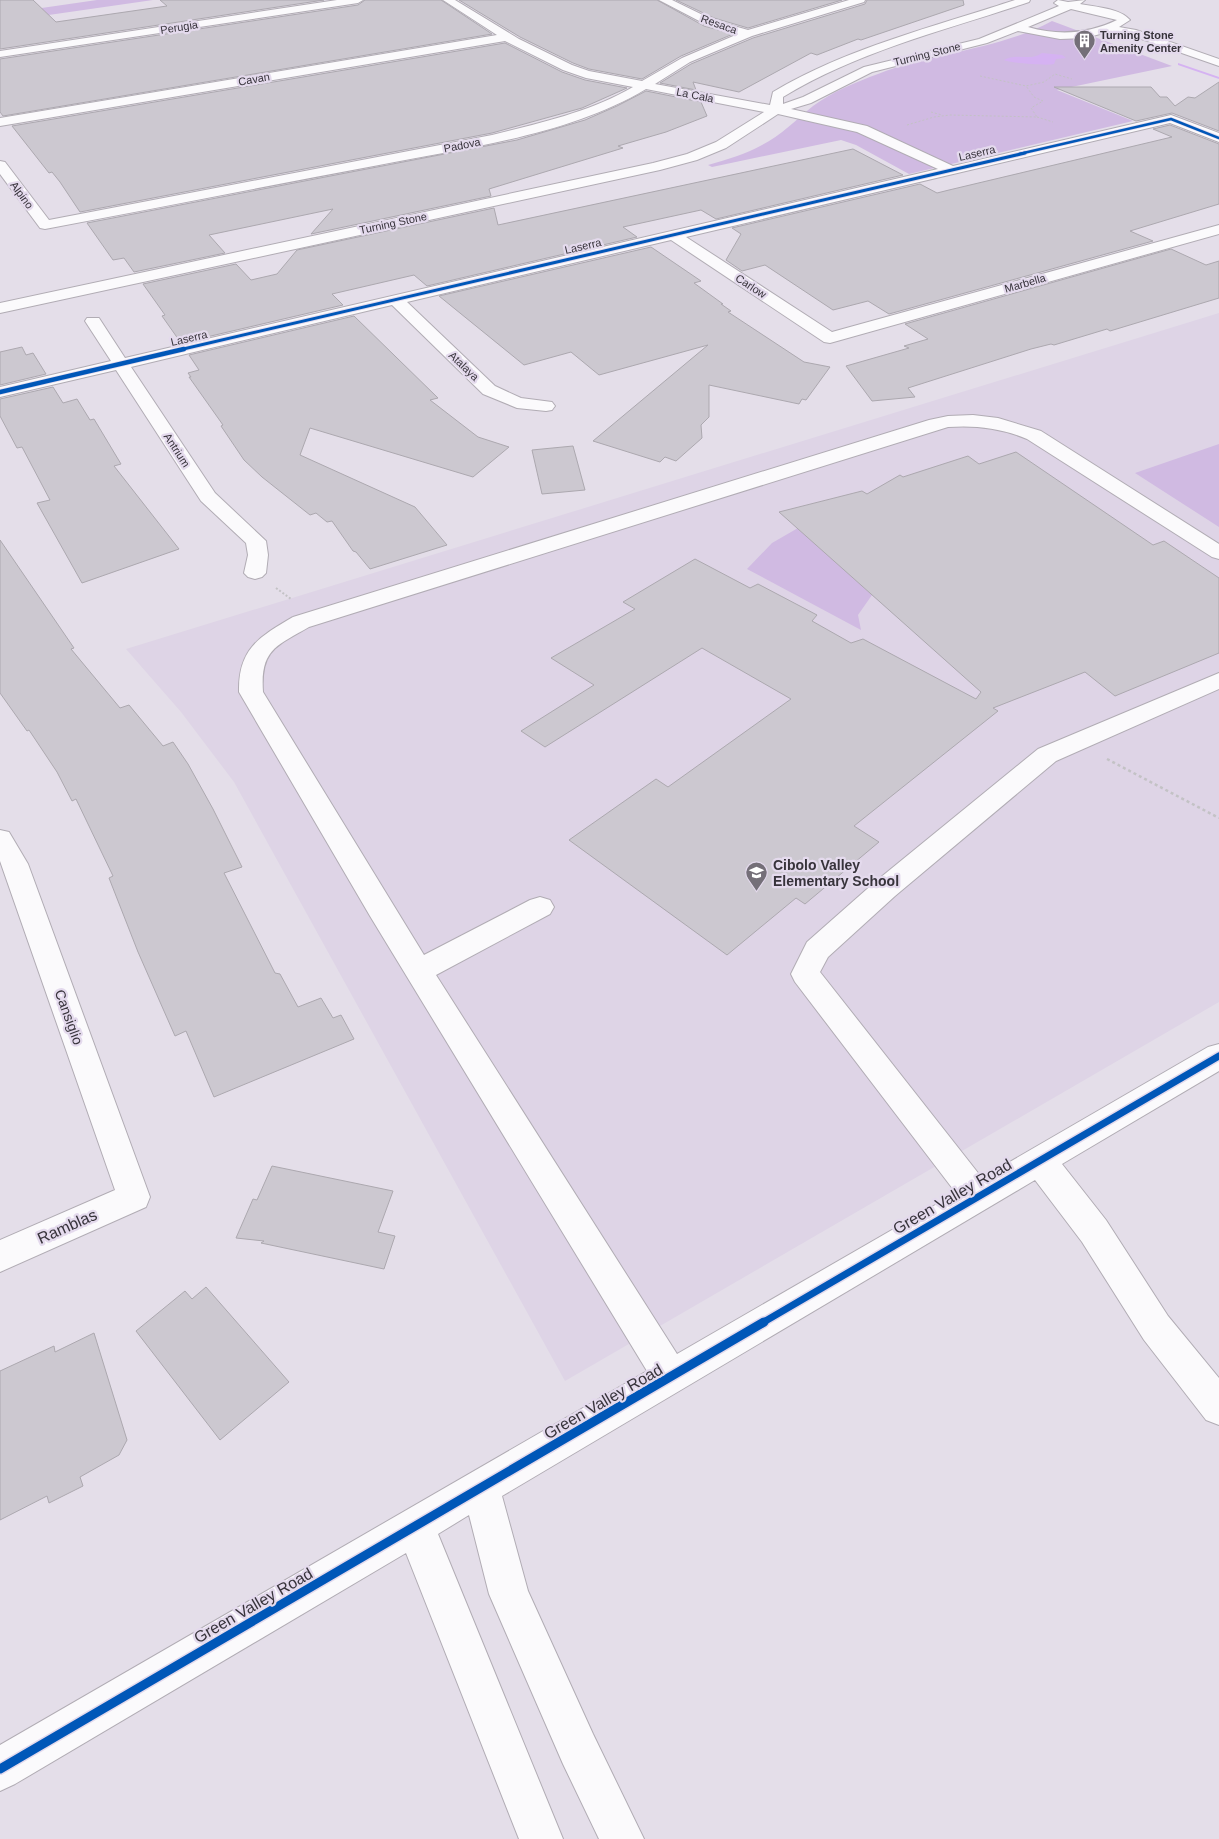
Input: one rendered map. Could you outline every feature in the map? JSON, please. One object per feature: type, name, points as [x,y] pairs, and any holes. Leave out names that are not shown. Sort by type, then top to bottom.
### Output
[{"type":"street","name":"Perugia","points":[[0,54],[358,0]]},
{"type":"street","name":"La Cala","points":[[448,0],[507,37],[566,68],[586,74],[837,122],[862,129],[951,170]]},
{"type":"street","name":"Resaca","points":[[664,0],[709,22],[748,34]]},
{"type":"street","name":"Padova","points":[[45,226],[493,139],[569,119],[621,99],[686,60],[748,34],[860,0]]},
{"type":"street","name":"Turning Stone","points":[[776,110],[777,95],[803,78],[826,68],[1025,0]]},
{"type":"street","points":[[1018,28],[1036,33],[1073,37],[1092,35],[1125,20],[1123,17],[1076,3],[1044,0]]},
{"type":"street","name":"Turning Stone","points":[[0,308],[655,167],[692,157],[721,146],[776,110],[807,100],[841,81],[868,69],[983,40],[1018,28],[1076,3]]},
{"type":"street","points":[[1108,29],[1132,32],[1219,63]]},
{"type":"street","name":"Cavan","points":[[0,122],[507,37]]},
{"type":"street","name":"Laserra","points":[[0,392],[1171,119],[1219,138]]},
{"type":"street","name":"Alpino","points":[[0,165],[45,226]]},
{"type":"street","name":"Marbella","points":[[830,338],[1219,229]]},
{"type":"street","name":"Carlow","points":[[672,234],[830,338]]},
{"type":"street","name":"Atalaya","points":[[396,300],[489,390],[517,403],[546,406]]},
{"type":"street","name":"Antrium","points":[[93,321],[208,497],[256,541],[258,555],[255,573]]},
{"type":"street","points":[[671,1377],[380,910],[251,692],[249,674],[255,658],[266,642],[300,622],[935,424],[966,419],[1016,427],[1034,435],[1219,553]]},
{"type":"street","points":[[978,1197],[805,974],[817,950],[885,889],[1047,755],[1219,680]]},
{"type":"street","name":"Cansiglio","points":[[0,839],[15,864],[134,1196]]},
{"type":"street","points":[[419,971],[540,907]]},
{"type":"street","name":"Green Valley Road","points":[[0,1769],[1219,1056]]},
{"type":"street","points":[[1040,1161],[1094,1231],[1156,1328],[1219,1406]]},
{"type":"street","name":"Ramblas","points":[[0,1256],[134,1196]]},
{"type":"street","points":[[481,1488],[509,1594],[578,1749],[622,1839]]},
{"type":"street","points":[[415,1527],[541,1839]]},
{"type":"path","points":[[980,76],[1026,86],[1044,82],[1055,74],[1072,80]]},
{"type":"path","points":[[862,129],[873,126],[904,125],[937,116],[1014,119],[1037,117],[1031,108],[1043,101],[1034,97],[1026,86]]},
{"type":"path","points":[[931,112],[945,116]]},
{"type":"path","points":[[989,117],[995,112]]},
{"type":"path","points":[[1076,742],[1219,818]]},
{"type":"shaded area","points":[[97,0],[153,0],[0,22],[0,14]]},
{"type":"shaded area","points":[[1052,21],[1172,66],[1057,90],[1133,121],[909,174],[856,145],[841,140],[712,167],[708,165],[743,154],[762,145],[782,132],[820,101],[861,80],[899,67],[988,45],[1032,31]]},
{"type":"shaded area","points":[[1042,53],[1062,55],[1066,58],[1056,59],[1054,64],[1050,65],[1004,60],[1013,57],[1033,57]]},
{"type":"shaded area","name":"Cibolo Valley Elementary School","points":[[1219,313],[1219,1002],[565,1381],[234,782],[181,712],[126,649]]},
{"type":"shaded area","points":[[1219,444],[1219,527],[1135,473]]},
{"type":"shaded area","points":[[798,528],[872,595],[858,615],[861,630],[747,569],[772,543]]},
{"type":"building","points":[[0,0],[33,0],[56,22],[167,6],[160,0],[324,0],[0,49]]},
{"type":"building","points":[[365,0],[441,0],[492,34],[3,116],[0,112],[0,59],[358,5]]},
{"type":"building","points":[[459,0],[657,0],[704,26],[733,34],[681,56],[642,79],[589,69],[573,63],[520,37]]},
{"type":"building","points":[[676,0],[842,0],[748,28],[714,18]]},
{"type":"building","points":[[867,0],[963,0],[964,5],[861,40],[858,39],[817,55],[811,53],[739,92],[693,82],[696,90],[660,83],[691,64],[753,38],[865,4]]},
{"type":"building","points":[[505,43],[562,72],[585,80],[627,88],[582,108],[492,133],[80,212],[60,182],[52,172],[49,173],[12,126]]},
{"type":"building","points":[[1219,82],[1219,131],[1172,113],[1136,121],[1054,87],[1151,87],[1160,97],[1167,97],[1175,106],[1188,97],[1195,98]]},
{"type":"building","points":[[646,91],[701,102],[707,116],[666,132],[618,146],[623,148],[489,189],[491,196],[311,234],[333,209],[209,235],[225,253],[134,272],[124,258],[113,260],[87,223],[517,140],[585,120]]},
{"type":"building","points":[[1170,125],[1219,144],[1219,204],[1130,231],[1153,241],[889,314],[868,301],[833,310],[765,265],[742,271],[726,260],[741,234],[732,228],[920,184],[937,193],[1172,137],[1153,129]]},
{"type":"building","points":[[853,149],[903,175],[716,219],[701,210],[623,227],[637,237],[427,286],[414,275],[332,294],[343,305],[181,343],[162,316],[165,315],[143,284],[236,264],[251,280],[277,274],[297,250],[494,208],[498,225]]},
{"type":"building","points":[[651,247],[701,281],[694,283],[731,311],[728,312],[804,362],[830,367],[806,400],[802,399],[799,404],[709,385],[709,417],[701,425],[702,438],[676,461],[665,457],[660,462],[593,441],[708,345],[599,375],[571,352],[524,365],[439,296]]},
{"type":"building","points":[[1171,249],[1206,265],[1219,261],[1219,298],[1110,331],[1107,329],[1054,345],[1031,349],[908,388],[915,397],[872,401],[846,366],[909,348],[904,346],[928,339],[905,324]]},
{"type":"building","points":[[354,316],[438,398],[430,400],[478,437],[509,447],[473,477],[310,428],[300,455],[415,507],[447,545],[370,569],[353,551],[332,521],[327,522],[316,513],[310,515],[262,477],[244,460],[188,373],[199,370],[189,355]]},
{"type":"building","points":[[22,347],[26,355],[33,353],[46,374],[0,385],[0,352]]},
{"type":"building","points":[[53,387],[63,403],[77,399],[90,420],[94,419],[121,464],[114,466],[179,549],[82,583],[37,503],[50,500],[22,447],[17,448],[0,416],[0,399]]},
{"type":"building","points":[[573,446],[585,490],[542,494],[532,450]]},
{"type":"building","points":[[1016,452],[1153,545],[1164,541],[1219,578],[1219,653],[1115,696],[1085,672],[993,708],[998,711],[854,826],[879,842],[805,904],[796,898],[727,955],[569,840],[656,779],[668,787],[791,699],[702,648],[545,747],[521,731],[594,685],[551,658],[635,609],[623,602],[695,559],[750,588],[758,584],[817,615],[812,621],[851,643],[863,639],[976,699],[981,692],[779,512],[862,491],[867,494],[900,475],[903,477],[968,456],[979,464]]},
{"type":"building","points":[[0,540],[74,648],[71,649],[120,708],[129,705],[163,746],[173,742],[188,764],[242,867],[224,873],[275,973],[280,974],[298,1007],[321,998],[333,1018],[341,1015],[354,1039],[214,1097],[186,1031],[175,1036],[138,952],[109,878],[113,876],[76,799],[72,801],[57,772],[29,730],[27,731],[0,693]]},
{"type":"building","points":[[272,1166],[393,1191],[378,1232],[395,1236],[384,1269],[261,1243],[264,1241],[236,1238],[253,1199],[257,1200]]},
{"type":"building","points":[[206,1287],[289,1382],[220,1440],[136,1331],[185,1291],[192,1299]]},
{"type":"building","points":[[94,1333],[127,1440],[119,1455],[80,1477],[83,1486],[49,1503],[47,1496],[0,1520],[0,1371],[54,1346],[55,1352]]},
{"type":"waterway","points":[[1179,64],[1219,78]]},
{"type":"cycle path","points":[[0,392],[1171,119],[1219,138]]},
{"type":"cycle path","points":[[0,1769],[1219,1056]]},
{"type":"place","name":"Turning Stone Amenity Center","points":[[1084,60]]},
{"type":"place","name":"Cibolo Valley Elementary School","points":[[757,892]]}]
